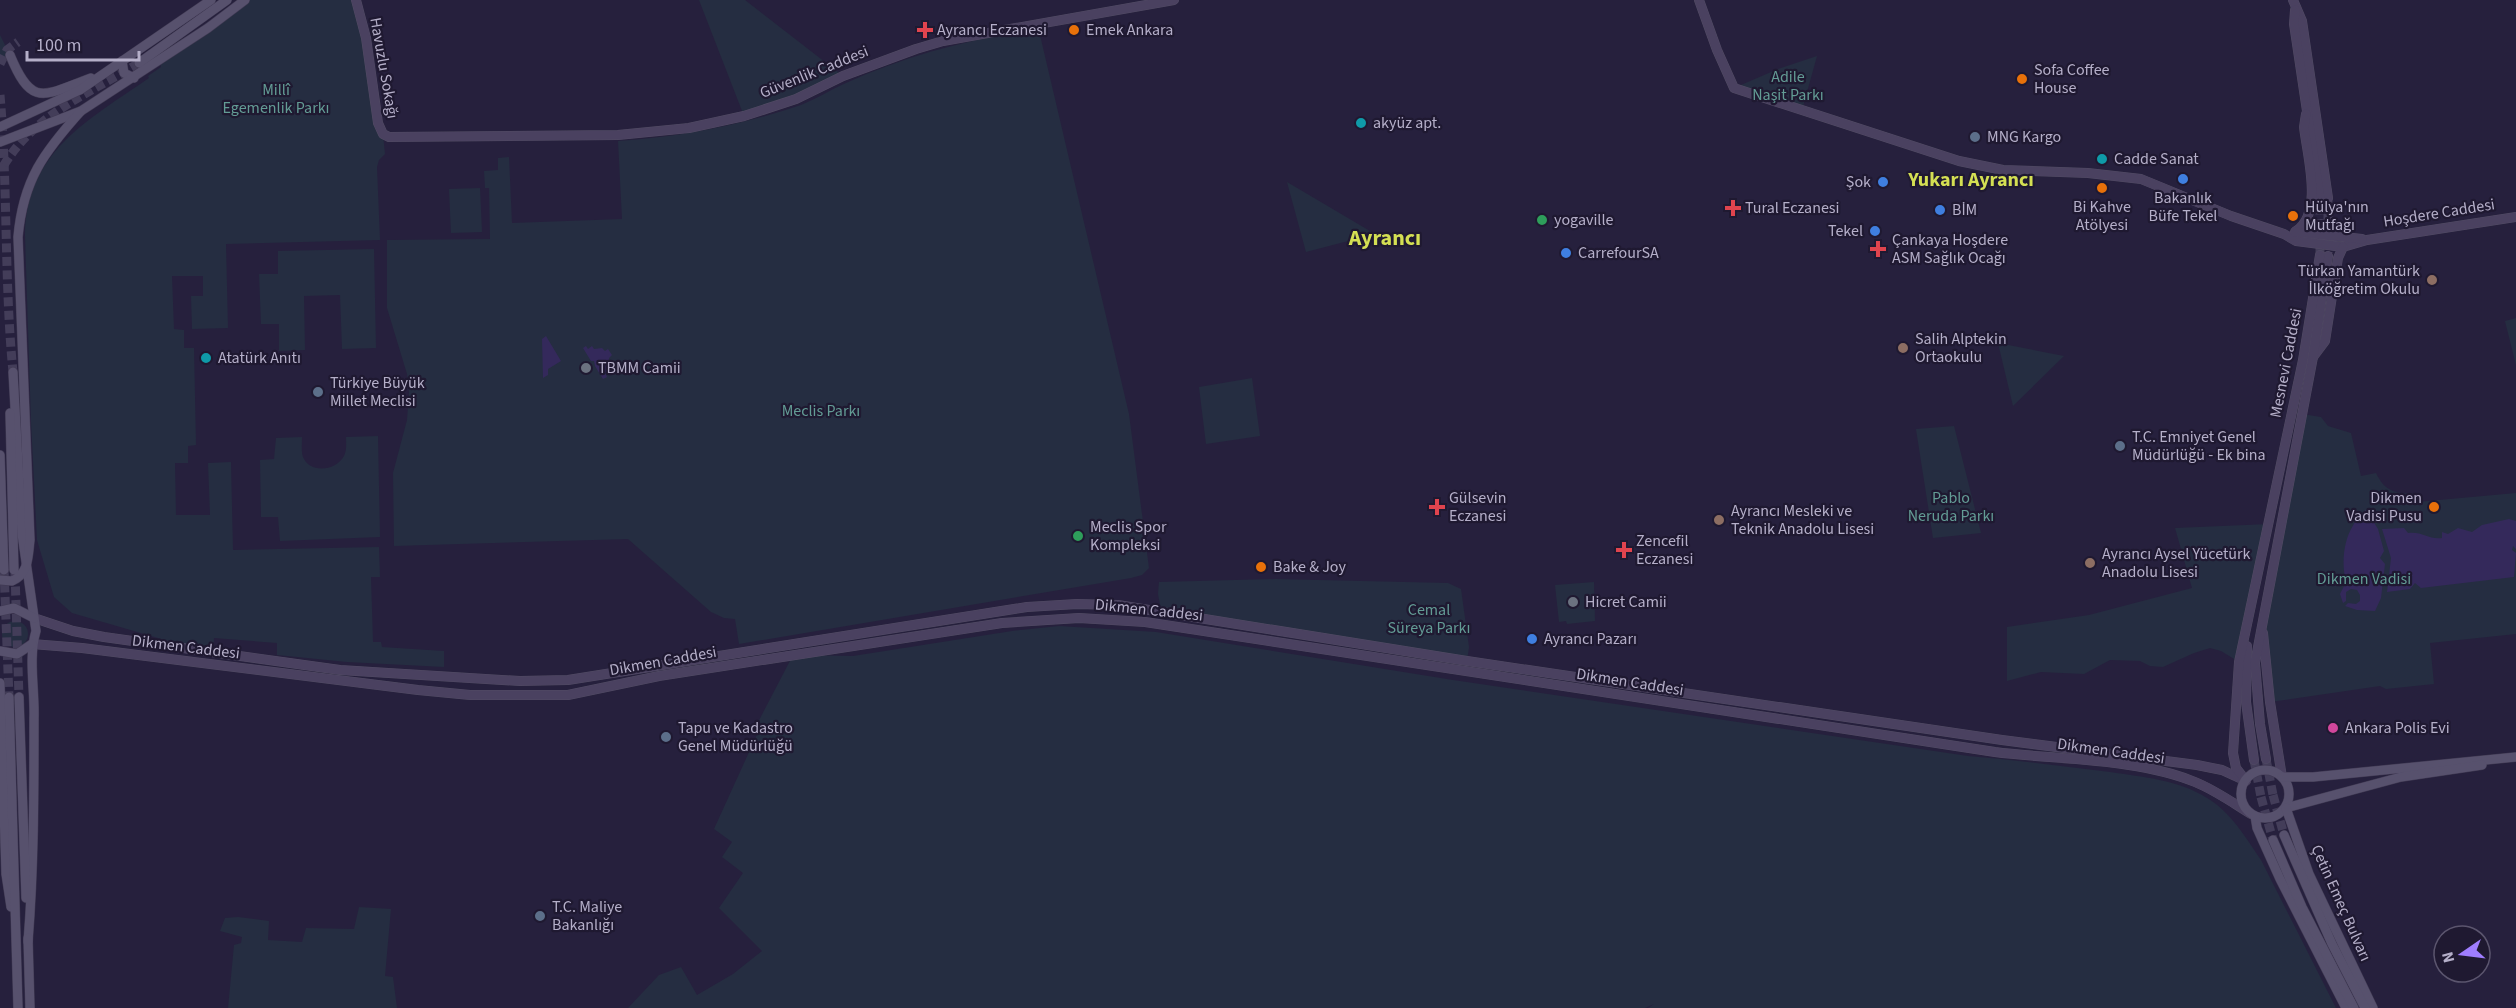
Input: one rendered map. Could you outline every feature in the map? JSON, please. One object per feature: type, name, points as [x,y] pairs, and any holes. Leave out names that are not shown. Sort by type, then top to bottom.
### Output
[{"type":"main road","points":[[0,128],[67,98],[211,0]]},
{"type":"main road","points":[[139,63],[227,0]]},
{"type":"main road","points":[[0,142],[81,111],[208,28],[245,0]]},
{"type":"main road","name":"Havuzlu Sokağı","points":[[356,0],[366,38],[378,123],[383,134],[389,137]]},
{"type":"main road","name":"Güvenlik Caddesi","points":[[389,137],[652,134],[688,128],[744,116],[804,96],[843,76],[943,41],[1174,0]]},
{"type":"main road","points":[[1699,0],[1717,50],[1734,87],[1959,161],[2003,171],[2088,173],[2142,179],[2231,216],[2284,234],[2296,241],[2343,247]]},
{"type":"main road","points":[[2294,4],[2302,21],[2324,198],[2294,24],[2294,4]]},
{"type":"main road","points":[[10,55],[25,86],[38,93],[47,93],[104,74]]},
{"type":"main road","points":[[122,61],[124,73],[134,78]]},
{"type":"main road","points":[[2296,231],[2307,223],[2311,208],[2304,127],[2307,105]]},
{"type":"main road","points":[[0,580],[6,582],[16,579],[28,563],[30,540],[18,237],[20,218],[33,172],[56,139],[81,111]]},
{"type":"main road","name":"Hoşdere Caddesi","points":[[2367,240],[2516,217]]},
{"type":"main road","points":[[2284,234],[2296,231],[2367,240]]},
{"type":"main road","points":[[2329,256],[2343,247],[2367,240]]},
{"type":"main road","name":"Mesnevi Caddesi","points":[[2266,759],[2259,724],[2255,663],[2313,357],[2329,256]]},
{"type":"main road","name":"Mesnevi Caddesi","points":[[2246,781],[2236,768],[2233,753],[2239,662],[2312,314],[2329,256]]},
{"type":"main road","points":[[0,455],[9,570],[11,373],[22,534],[36,631],[32,644],[35,694],[34,868],[28,942]]},
{"type":"main road","name":"Dikmen Caddesi","points":[[34,618],[73,631],[104,637],[300,666],[445,677],[553,681],[1027,607],[1077,604],[1118,605],[1385,648],[2002,740],[2197,765],[2222,770],[2246,781]]},
{"type":"main road","points":[[0,611],[14,608],[34,618]]},
{"type":"main road","points":[[1145,622],[1148,610]]},
{"type":"main road","name":"Mesnevi Caddesi","points":[[2249,616],[2246,702],[2254,760]]},
{"type":"main road","name":"Dikmen Caddesi","points":[[32,644],[82,648],[418,690],[470,695],[553,696],[659,676],[1002,623],[1079,618],[1145,622],[2000,752],[2069,758],[2176,776],[2196,782],[2253,815]]},
{"type":"main road","name":"Mesnevi Caddesi","points":[[2262,619],[2270,702],[2282,777]]},
{"type":"main road","points":[[0,651],[17,654],[32,644]]},
{"type":"main road","points":[[567,680],[568,695]]},
{"type":"main road","points":[[553,681],[553,696]]},
{"type":"main road","points":[[0,684],[6,874],[17,942]]},
{"type":"main road","points":[[9,697],[18,1008]]},
{"type":"main road","points":[[19,697],[30,1008]]},
{"type":"main road","points":[[1988,750],[1991,738]]},
{"type":"main road","points":[[2000,752],[2002,740]]},
{"type":"main road","points":[[2253,815],[2268,819],[2275,817],[2286,808],[2401,777],[2513,757]]},
{"type":"main road","points":[[2346,1008],[2280,879],[2253,815],[2243,802],[2242,788],[2249,776],[2262,771],[2270,771],[2282,777],[2313,777],[2467,765]]},
{"type":"main road","points":[[2282,777],[2289,791],[2286,808]]},
{"type":"main road","name":"Çetin Emeç Bulvarı","points":[[2286,808],[2309,874],[2373,1008]]},
{"type":"main road","name":"Çetin Emeç Bulvarı","points":[[2284,835],[2328,934],[2365,1008]]},
{"type":"main road","name":"Çetin Emeç Bulvarı","points":[[2273,840],[2302,907],[2354,1008]]},
{"type":"green space","name":"Millî Egemenlik Parkı","points":[[245,0],[356,0],[385,154],[379,160],[377,167],[380,240],[226,244],[228,328],[192,329],[191,296],[203,296],[203,276],[172,276],[174,329],[184,330],[184,348],[194,348],[196,445],[188,446],[188,463],[175,463],[176,515],[210,515],[208,463],[231,462],[233,550],[379,547],[380,577],[371,577],[373,642],[381,642],[382,647],[444,651],[444,667],[347,662],[277,655],[277,643],[214,638],[213,654],[72,613],[54,597],[37,540],[25,236],[28,207],[36,182],[48,160],[64,142],[104,109],[149,78],[148,76],[161,67],[159,61]]},
{"type":"green space","points":[[699,0],[745,0],[843,76],[744,116]]},
{"type":"green space","name":"Meclis Parkı","points":[[1033,30],[1040,35],[1129,414],[1149,568],[1142,575],[739,644],[735,619],[724,618],[711,612],[628,539],[394,546],[393,473],[407,420],[409,392],[407,374],[387,308],[387,240],[490,239],[489,188],[485,188],[484,171],[498,170],[498,158],[509,157],[512,223],[622,219],[618,141],[688,133],[756,118],[801,105],[868,73],[914,57],[985,38]]},
{"type":"green space","points":[[0,35],[10,55],[0,64]]},
{"type":"green space","name":"Adile Naşit Parkı","points":[[1817,56],[1802,110],[1734,88],[1778,69]]},
{"type":"green space","points":[[1287,182],[1375,234],[1306,252]]},
{"type":"green space","points":[[480,188],[482,232],[451,233],[449,189]]},
{"type":"green space","points":[[374,249],[376,348],[342,349],[340,295],[304,296],[305,350],[279,351],[279,324],[261,324],[259,274],[278,274],[278,251]]},
{"type":"green space","points":[[2516,318],[2516,365],[2505,321]]},
{"type":"green space","points":[[1998,343],[2064,356],[2013,406]]},
{"type":"green space","points":[[1252,378],[1260,436],[1206,444],[1199,387]]},
{"type":"green space","name":"Dikmen Vadisi","points":[[2302,414],[2321,417],[2328,426],[2351,433],[2361,476],[2376,473],[2387,488],[2403,493],[2416,493],[2417,502],[2516,493],[2516,634],[2430,643],[2434,684],[2386,689],[2380,686],[2270,702],[2262,619]]},
{"type":"green space","name":"Pablo Neruda Parkı","points":[[1954,426],[1981,533],[1933,538],[1916,429]]},
{"type":"green space","points":[[378,436],[380,537],[280,541],[278,517],[261,517],[260,460],[274,459],[276,438],[302,437],[302,455],[306,462],[323,469],[335,465],[344,456],[346,437]]},
{"type":"green space","points":[[2269,524],[2239,662],[2221,651],[2210,648],[2163,667],[2150,666],[2140,661],[2110,660],[2084,674],[2041,672],[2007,681],[2007,627],[2089,615],[2192,588],[2175,528]]},
{"type":"green space","name":"Cemal Süreya Parkı","points":[[1276,579],[1448,583],[1461,589],[1469,647],[1467,661],[1161,610],[1158,594],[1159,582]]},
{"type":"green space","points":[[1594,582],[1595,621],[1567,624],[1566,621],[1559,622],[1555,585]]},
{"type":"green space","points":[[15,621],[24,625],[28,634],[24,643],[15,647],[6,643],[2,634],[6,625]]},
{"type":"green space","points":[[1059,626],[1156,632],[1453,680],[1968,756],[2110,772],[2173,783],[2196,792],[2216,804],[2244,834],[2261,860],[2336,1008],[1648,1008],[1654,1004],[1645,1008],[628,1008],[659,975],[681,967],[697,995],[733,974],[762,951],[719,908],[743,873],[722,857],[732,842],[714,829],[760,728],[754,730],[793,655],[853,656],[1012,631]]},
{"type":"green space","points":[[359,907],[391,909],[385,976],[393,977],[397,1008],[228,1008],[234,945],[241,943],[242,937],[220,931],[225,918],[238,917],[269,921],[268,940],[302,942],[306,928],[354,929]]},
{"type":"shaded area","points":[[546,336],[561,361],[548,369],[548,375],[543,378],[542,339]]},
{"type":"shaded area","points":[[586,346],[588,349],[592,346],[594,349],[602,348],[605,351],[608,349],[612,355],[609,358],[610,366],[605,373],[607,377],[603,379],[594,361],[591,361],[583,348]]},
{"type":"shaded area","points":[[2366,510],[2378,529],[2384,551],[2380,558],[2385,564],[2381,598],[2375,611],[2357,610],[2345,606],[2348,603],[2356,604],[2360,601],[2357,590],[2351,589],[2346,592],[2346,601],[2343,603],[2340,594],[2346,582],[2344,553],[2346,543],[2353,525]]},
{"type":"shaded area","points":[[2509,519],[2516,521],[2516,549],[2513,546],[2512,550],[2516,553],[2514,577],[2421,588],[2415,583],[2410,589],[2387,592],[2391,558],[2382,529],[2404,528],[2408,533],[2442,538],[2442,532],[2448,534],[2458,528],[2472,532],[2482,525]]},
{"type":"tunnel","points":[[0,64],[7,50],[18,42]]},
{"type":"tunnel","points":[[4,165],[17,147],[47,118],[139,63]]},
{"type":"tunnel","points":[[0,95],[13,372]]},
{"type":"tunnel","points":[[2320,198],[2320,255]]},
{"type":"tunnel","points":[[2328,198],[2328,253]]},
{"type":"tunnel","points":[[4,570],[9,697]]},
{"type":"tunnel","points":[[15,573],[19,697]]},
{"type":"tunnel","points":[[2266,759],[2273,795]]},
{"type":"tunnel","points":[[2254,760],[2261,797]]},
{"type":"tunnel","points":[[2273,795],[2284,835]]},
{"type":"tunnel","points":[[2261,797],[2273,840]]},
{"type":"place","name":"Ayrancı Eczanesi","points":[[925,30]]},
{"type":"place","name":"Emek Ankara","points":[[1074,30]]},
{"type":"place","name":"Sofa Coffee House","points":[[2022,79]]},
{"type":"place","name":"akyüz apt.","points":[[1361,123]]},
{"type":"place","name":"MNG Kargo","points":[[1975,137]]},
{"type":"place","name":"Cadde Sanat","points":[[2102,159]]},
{"type":"place","name":"Bakanlık Büfe Tekel","points":[[2183,179]]},
{"type":"place","name":"Şok","points":[[1883,182]]},
{"type":"place","name":"Bi Kahve Atölyesi","points":[[2102,188]]},
{"type":"place","name":"Tural Eczanesi","points":[[1733,208]]},
{"type":"place","name":"BİM","points":[[1940,210]]},
{"type":"place","name":"Hülya'nın Mutfağı","points":[[2293,216]]},
{"type":"place","name":"yogaville","points":[[1542,220]]},
{"type":"place","name":"Tekel","points":[[1875,231]]},
{"type":"place","name":"Çankaya Hoşdere ASM Sağlık Ocağı","points":[[1878,249]]},
{"type":"place","name":"CarrefourSA","points":[[1566,253]]},
{"type":"place","name":"Türkan Yamantürk İlköğretim Okulu","points":[[2432,280]]},
{"type":"place","name":"Salih Alptekin Ortaokulu","points":[[1903,348]]},
{"type":"place","name":"Atatürk Anıtı","points":[[206,358]]},
{"type":"place","name":"TBMM Camii","points":[[586,368]]},
{"type":"place","name":"Türkiye Büyük Millet Meclisi","points":[[318,392]]},
{"type":"place","name":"T.C. Emniyet Genel Müdürlüğü - Ek bina","points":[[2120,446]]},
{"type":"place","name":"Gülsevin Eczanesi","points":[[1437,507]]},
{"type":"place","name":"Dikmen Vadisi Pusu","points":[[2434,507]]},
{"type":"place","name":"Ayrancı Mesleki ve Teknik Anadolu Lisesi","points":[[1719,520]]},
{"type":"place","name":"Meclis Spor Kompleksi","points":[[1078,536]]},
{"type":"place","name":"Zencefil Eczanesi","points":[[1624,550]]},
{"type":"place","name":"Ayrancı Aysel Yücetürk Anadolu Lisesi","points":[[2090,563]]},
{"type":"place","name":"Bake & Joy","points":[[1261,567]]},
{"type":"place","name":"Hicret Camii","points":[[1573,602]]},
{"type":"place","name":"Ayrancı Pazarı","points":[[1532,639]]},
{"type":"place","name":"Ankara Polis Evi","points":[[2333,728]]},
{"type":"place","name":"Tapu ve Kadastro Genel Müdürlüğü","points":[[666,737]]},
{"type":"place","name":"T.C. Maliye Bakanlığı","points":[[540,916]]},
{"type":"district","name":"Yukarı Ayrancı","points":[[1971,180]]},
{"type":"district","name":"Ayrancı","points":[[1385,238]]}]
